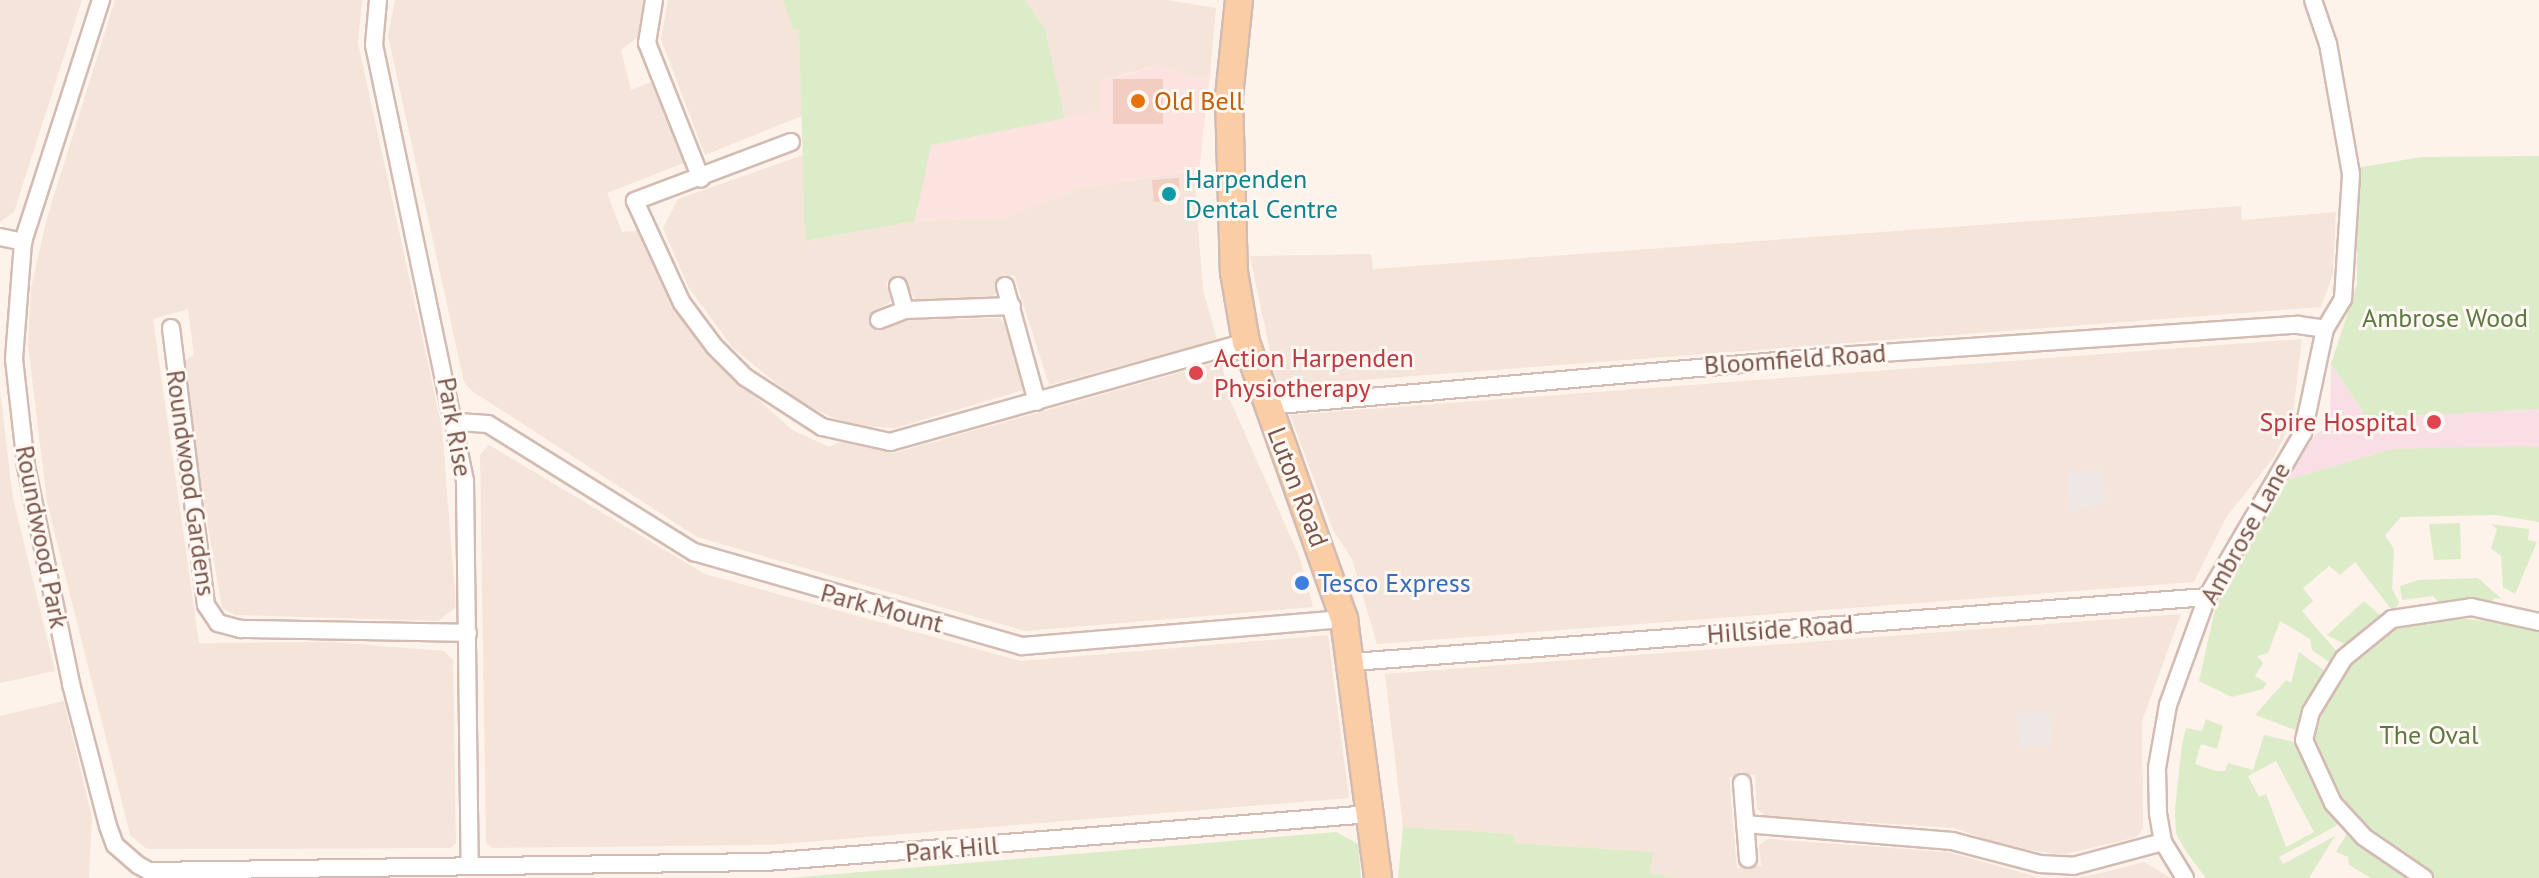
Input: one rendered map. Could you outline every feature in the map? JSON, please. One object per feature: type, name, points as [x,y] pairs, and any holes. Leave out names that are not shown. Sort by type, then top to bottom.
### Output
[{"type":"main road","name":"Luton Road","points":[[1239,0],[1228,155],[1231,250],[1246,342],[1344,619],[1353,662],[1378,878]]},
{"type":"street","name":"Roundwood Park","points":[[101,0],[23,242],[14,359],[49,589],[108,826],[115,845],[149,871]]},
{"type":"street","name":"Park Rise","points":[[378,0],[377,60],[458,422],[468,633],[470,863]]},
{"type":"street","points":[[654,0],[647,43],[701,179]]},
{"type":"street","name":"Ambrose Lane","points":[[2185,878],[2163,842],[2157,768],[2168,705],[2207,597],[2303,433],[2325,329],[2343,299],[2351,174],[2328,44],[2313,0]]},
{"type":"street","points":[[791,142],[701,179],[635,201],[682,303],[714,346],[792,410],[840,433],[890,442],[1246,342]]},
{"type":"street","points":[[0,237],[23,242]]},
{"type":"street","points":[[898,286],[905,310]]},
{"type":"street","points":[[1005,286],[1037,402]]},
{"type":"street","points":[[879,320],[905,310],[1012,306]]},
{"type":"street","name":"Bloomfield Road","points":[[1267,406],[1823,357],[2298,325],[2325,329]]},
{"type":"street","name":"Roundwood Gardens","points":[[171,328],[206,605],[218,623],[241,629],[468,633]]},
{"type":"street","name":"Park Mount","points":[[458,422],[488,424],[694,552],[1022,646],[1344,619]]},
{"type":"street","name":"Hillside Road","points":[[1353,662],[2207,597]]},
{"type":"street","points":[[2424,878],[2364,837],[2333,803],[2304,740],[2311,712],[2344,658],[2392,619],[2471,607],[2539,622]]},
{"type":"street","points":[[1742,783],[1748,859]]},
{"type":"street","name":"Park Hill","points":[[149,871],[470,863],[781,861],[1371,814]]},
{"type":"street","points":[[1745,824],[1952,841],[2062,865],[2163,842]]},
{"type":"shaded area","points":[[0,0],[82,0],[14,212],[0,222]]},
{"type":"shaded area","points":[[115,0],[362,0],[358,43],[442,428],[456,607],[438,621],[236,615],[222,608],[180,363],[194,355],[188,309],[153,319],[199,643],[332,642],[444,651],[453,660],[456,843],[450,848],[147,849],[130,835],[47,502],[28,345],[31,288],[47,218]]},
{"type":"shaded area","points":[[395,0],[645,0],[639,36],[621,50],[631,90],[651,82],[684,163],[607,193],[622,232],[638,231],[668,298],[706,352],[792,430],[829,447],[840,442],[894,453],[1221,361],[1230,400],[1300,558],[1313,607],[1025,631],[697,537],[472,391],[464,382],[388,36]]},
{"type":"shaded area","points":[[668,0],[783,0],[793,30],[799,28],[802,116],[705,155],[661,39]]},
{"type":"shaded area","points":[[1025,0],[1166,0],[1216,8],[1210,74],[1200,79],[1160,65],[1125,74],[1101,82],[1102,110],[1065,118],[1045,29]]},
{"type":"shaded area","points":[[1160,65],[1200,79],[1210,74],[1199,170],[1080,188],[1004,218],[915,221],[930,145],[1101,110],[1100,82]]},
{"type":"shaded area","points":[[803,155],[806,241],[915,221],[1004,218],[1080,188],[1194,171],[1203,290],[1217,340],[1049,385],[1014,275],[996,280],[997,292],[989,300],[916,300],[903,280],[886,281],[891,301],[873,313],[877,330],[910,320],[999,318],[1007,326],[1024,390],[895,428],[859,426],[829,416],[797,400],[733,348],[689,288],[663,228],[678,199]]},
{"type":"shaded area","points":[[2241,206],[2242,220],[2336,212],[2333,274],[2321,307],[1283,386],[1276,380],[1250,256],[1371,254],[1373,269]]},
{"type":"shaded area","points":[[2302,339],[2292,420],[2274,457],[2227,516],[2194,582],[1377,644],[1352,559],[1333,530],[1290,415]]},
{"type":"shaded area","name":"Spire Hospital","points":[[2331,364],[2367,418],[2539,409],[2539,447],[2392,449],[2287,480],[2315,435],[2330,425]]},
{"type":"shaded area","points":[[0,391],[13,498],[55,671],[0,683]]},
{"type":"shaded area","points":[[489,445],[705,574],[1021,661],[1328,635],[1349,798],[769,845],[492,848],[486,843],[480,455]]},
{"type":"shaded area","points":[[2103,470],[2106,503],[2070,513],[2067,472]]},
{"type":"shaded area","points":[[2181,614],[2142,721],[2143,828],[2137,837],[2062,855],[2005,846],[1955,828],[1766,816],[1757,809],[1755,775],[1729,777],[1737,868],[1761,866],[1759,845],[1768,839],[1948,852],[2041,878],[1676,878],[1650,873],[1652,852],[1515,843],[1512,834],[1403,827],[1385,674]]},
{"type":"shaded area","points":[[64,701],[92,818],[89,878],[0,878],[0,716]]},
{"type":"shaded area","points":[[2050,711],[2052,745],[2019,748],[2016,713]]},
{"type":"shaded area","points":[[2144,862],[2171,878],[2073,878],[2098,874]]},
{"type":"green space","points":[[783,0],[1025,0],[1045,29],[1065,118],[931,145],[915,221],[805,241],[799,29],[793,30]]},
{"type":"green space","name":"Ambrose Wood","points":[[2539,156],[2539,409],[2367,418],[2331,364],[2357,284],[2357,168],[2421,157]]},
{"type":"green space","points":[[2539,447],[2539,522],[2496,515],[2401,517],[2385,535],[2394,549],[2392,589],[2399,602],[2394,613],[2355,562],[2340,575],[2329,566],[2303,588],[2313,601],[2302,611],[2338,653],[2332,664],[2312,650],[2310,639],[2280,621],[2268,653],[2257,656],[2263,663],[2255,676],[2267,683],[2263,689],[2232,697],[2199,681],[2215,609],[2246,541],[2287,480],[2392,449]]},
{"type":"green space","points":[[2460,523],[2461,559],[2434,560],[2429,524]]},
{"type":"green space","points":[[2491,524],[2529,529],[2528,540],[2537,542],[2515,594],[2503,587],[2501,556],[2491,548],[2497,529]]},
{"type":"green space","points":[[2478,578],[2502,599],[2494,598],[2488,607],[2441,605],[2433,596],[2402,600],[2400,586],[2418,580]]},
{"type":"green space","points":[[2364,601],[2385,620],[2352,648],[2327,635]]},
{"type":"green space","name":"The Oval","points":[[2435,616],[2539,626],[2539,878],[2431,878],[2372,836],[2338,799],[2311,744],[2337,675],[2390,626]]},
{"type":"green space","points":[[2299,652],[2326,672],[2298,731],[2255,715],[2286,680],[2291,683]]},
{"type":"green space","points":[[2206,719],[2223,726],[2217,749],[2201,744],[2195,764],[2216,771],[2225,771],[2228,763],[2253,770],[2264,735],[2299,743],[2321,795],[2339,818],[2336,826],[2279,857],[2283,864],[2335,836],[2309,878],[2206,878],[2187,853],[2176,834],[2175,809],[2182,744],[2186,728],[2202,731]],"holes":[[[2276,761],[2314,832],[2286,847],[2266,794],[2259,797],[2248,776]]]},
{"type":"green space","points":[[1403,827],[1513,834],[1515,843],[1653,852],[1650,873],[1676,878],[1398,878]]},
{"type":"green space","points":[[2349,830],[2412,878],[2371,878],[2349,865],[2348,857],[2336,852]]},
{"type":"green space","points":[[1336,832],[1358,844],[1361,878],[790,878]]},
{"type":"building","name":"Old Bell","points":[[1113,79],[1163,79],[1163,124],[1113,124]]},
{"type":"building","name":"Harpenden Dental Centre","points":[[1179,178],[1180,200],[1154,202],[1152,180]]},
{"type":"place","name":"Old Bell","points":[[1138,101]]},
{"type":"place","name":"Harpenden Dental Centre","points":[[1169,194]]},
{"type":"place","name":"Action Harpenden Physiotherapy","points":[[1196,373]]},
{"type":"place","name":"Spire Hospital","points":[[2434,422]]},
{"type":"place","name":"Tesco Express","points":[[1302,583]]}]
